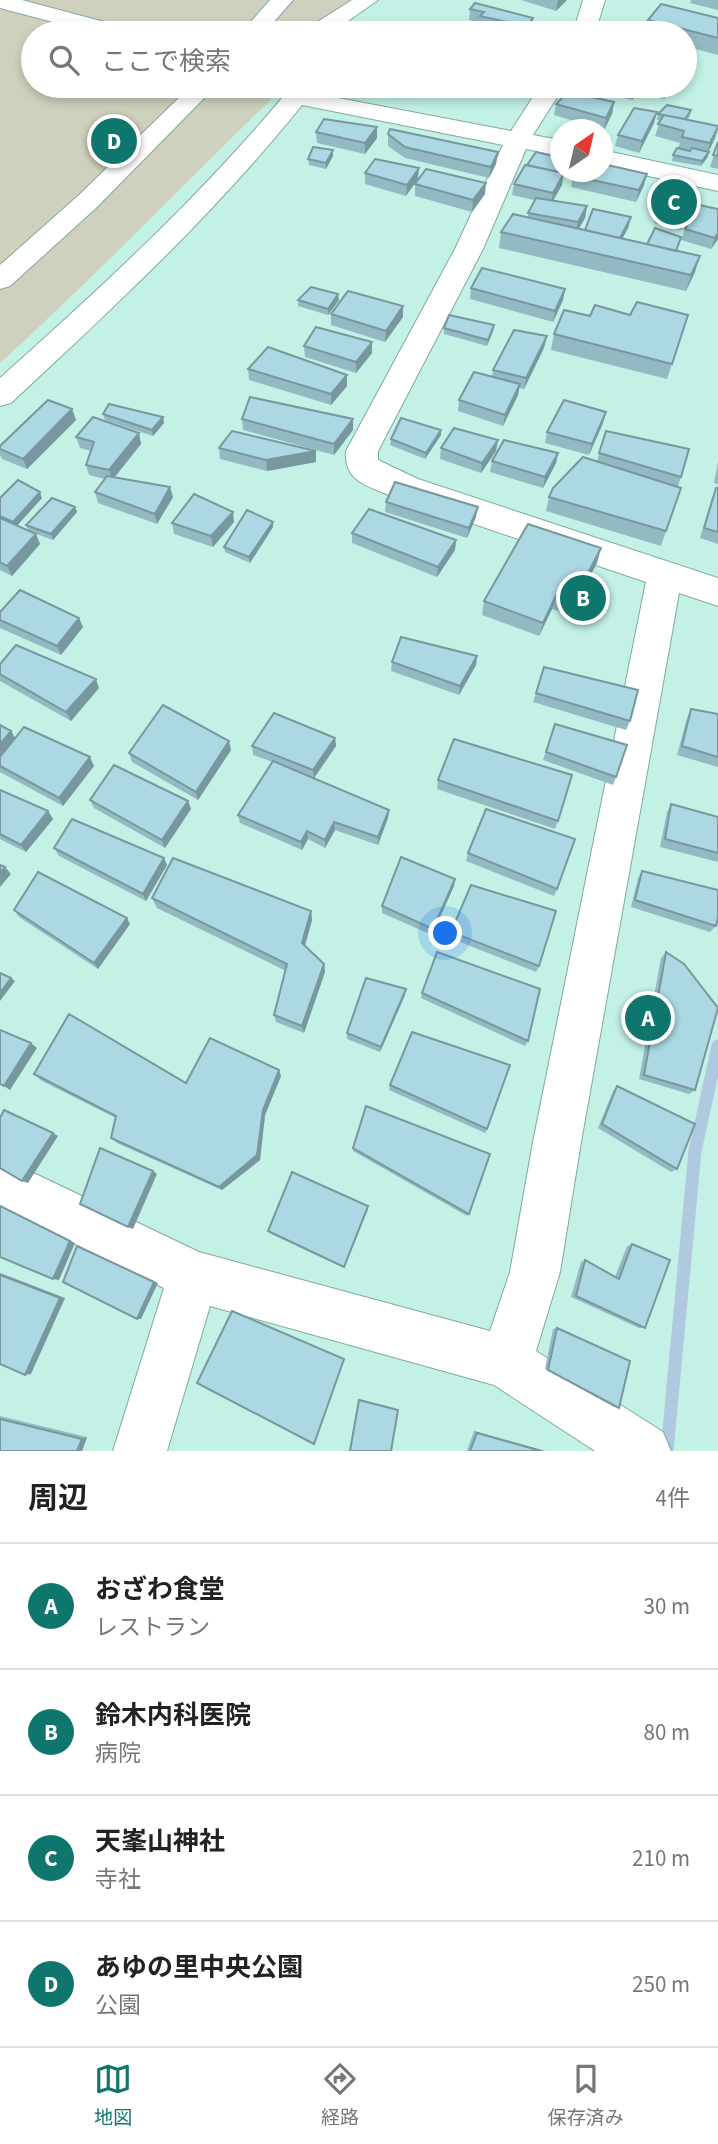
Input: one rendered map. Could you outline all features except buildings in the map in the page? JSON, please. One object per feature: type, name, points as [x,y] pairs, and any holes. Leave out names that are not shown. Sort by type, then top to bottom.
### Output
[{"type":"street","points":[[263,21],[282,0]]},
{"type":"street","points":[[335,21],[367,0]]},
{"type":"street","points":[[354,21],[367,0]]},
{"type":"street","points":[[588,21],[594,0]]},
{"type":"street","points":[[0,1],[74,21]]},
{"type":"street","points":[[0,280],[88,201],[192,98]]},
{"type":"street","points":[[0,395],[147,260],[261,141],[296,98]]},
{"type":"street","points":[[329,98],[550,146]]},
{"type":"street","points":[[544,98],[518,139],[469,249],[362,451],[360,465],[377,476],[406,488],[718,592]]},
{"type":"street","points":[[613,160],[718,183]]},
{"type":"street","points":[[506,1363],[536,1272],[559,1129],[665,574]]},
{"type":"street","points":[[0,1181],[193,1276],[506,1363],[625,1438]]},
{"type":"street","points":[[140,1451],[193,1276]]},
{"type":"green space","points":[[0,0],[351,0],[335,21],[21,21],[21,98],[273,98],[0,363]]},
{"type":"waterway","points":[[667,1451],[695,1151],[718,1046]]},
{"type":"place","name":"あゆの里中央公園","points":[[114,141]]},
{"type":"place","name":"天峯山神社","points":[[674,202]]},
{"type":"place","name":"鈴木内科医院","points":[[583,598]]},
{"type":"place","name":"おざわ食堂","points":[[648,1018]]}]
